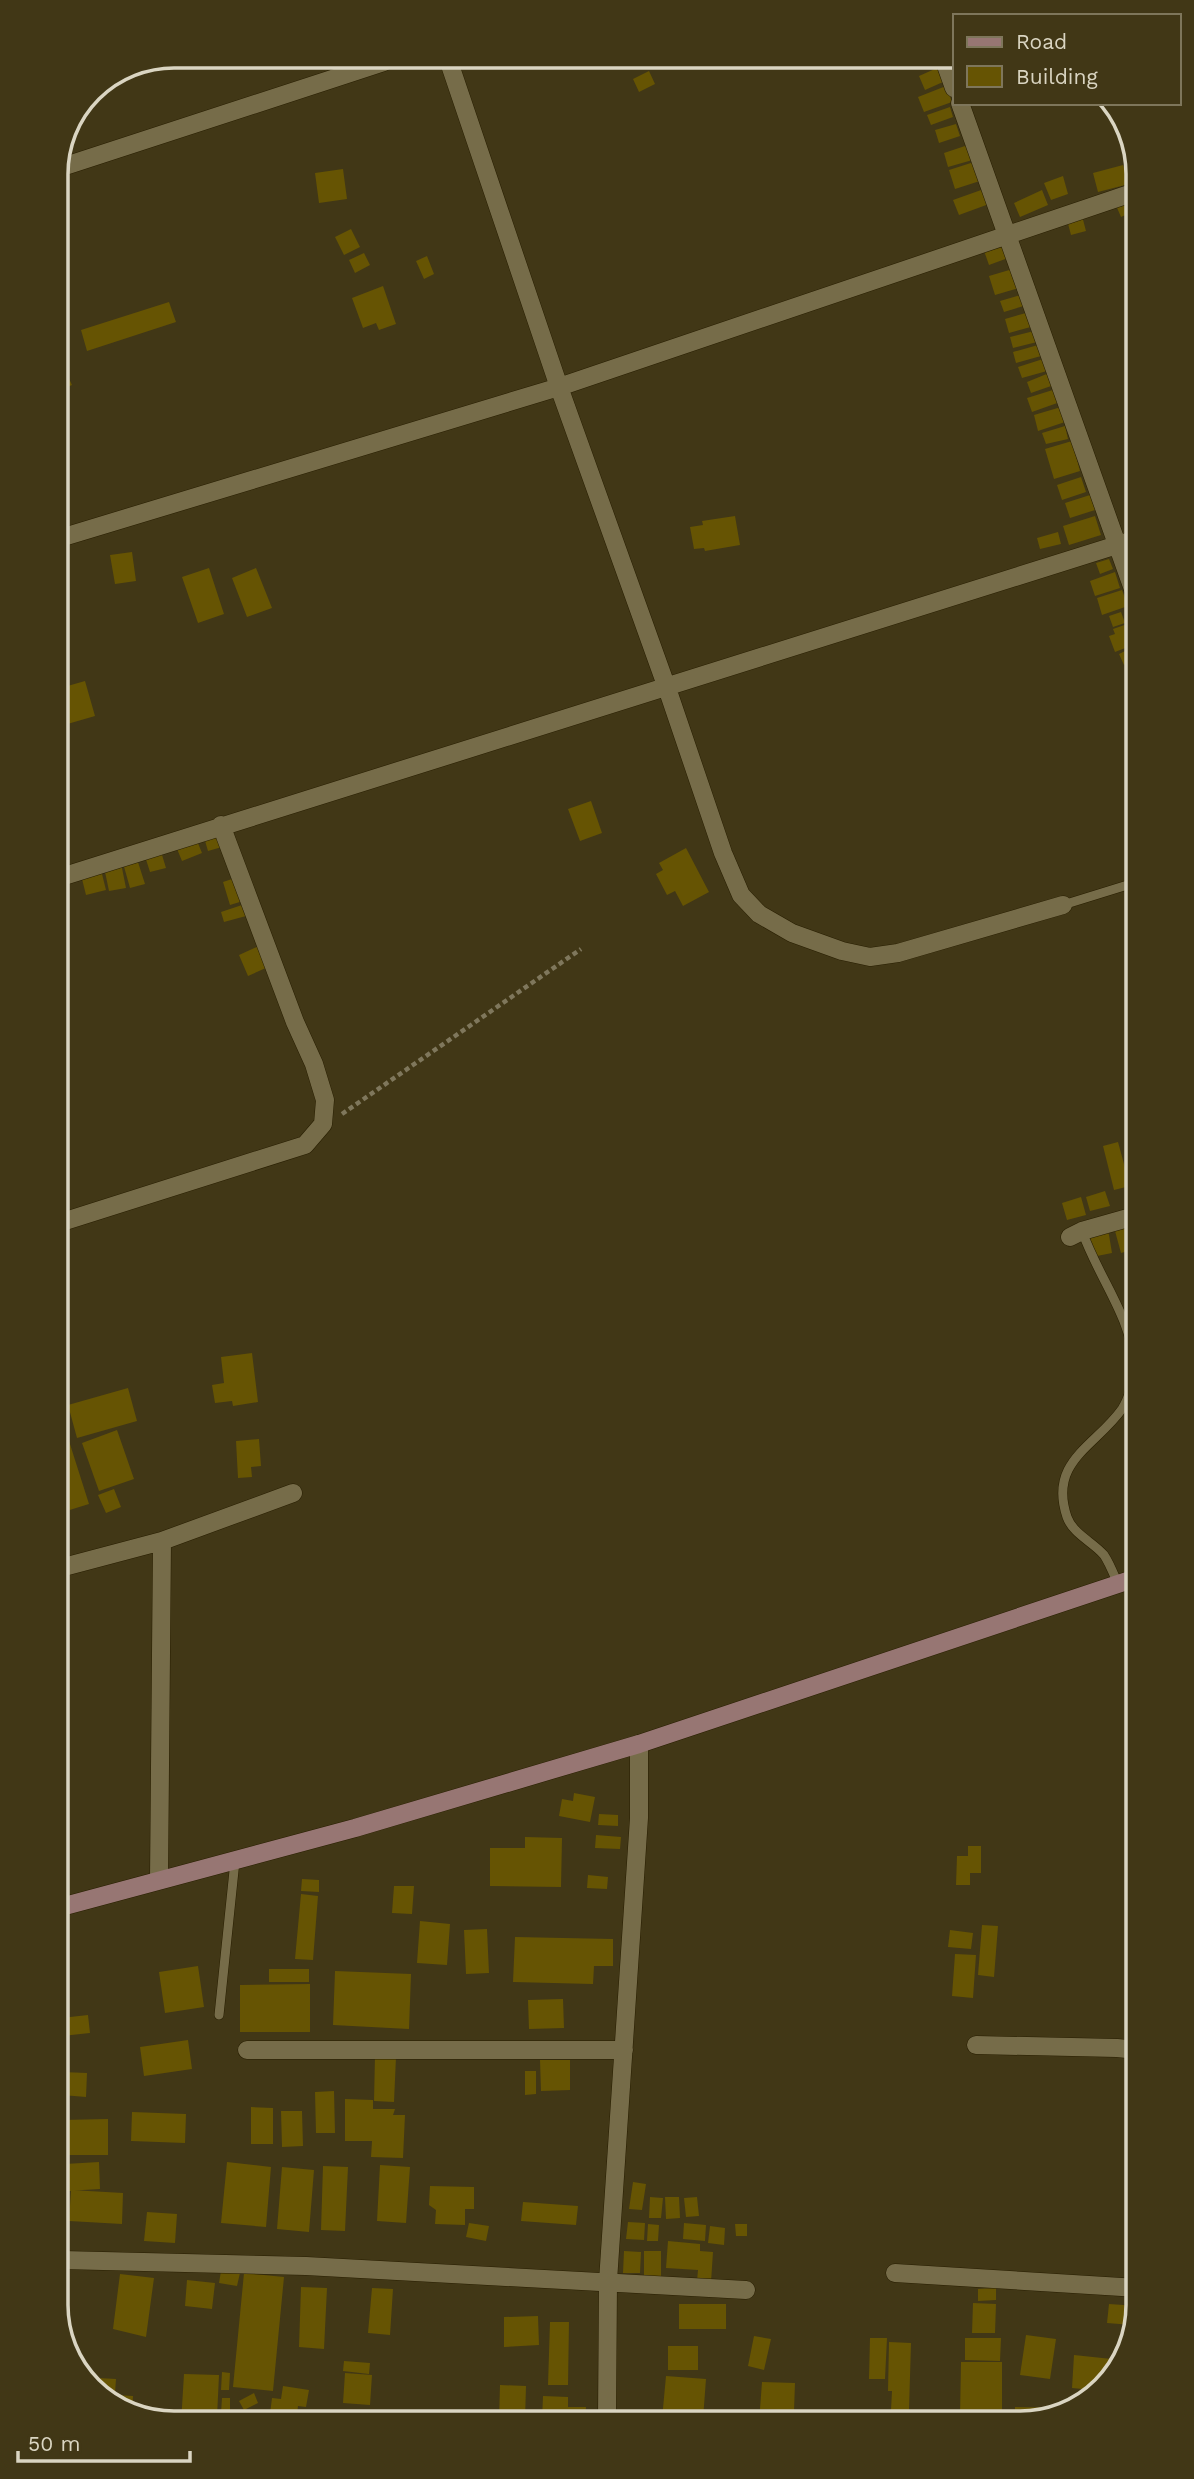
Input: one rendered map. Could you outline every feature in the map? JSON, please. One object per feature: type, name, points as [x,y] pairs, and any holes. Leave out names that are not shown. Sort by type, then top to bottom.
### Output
[{"type":"street","points":[[68,165],[366,68]]},
{"type":"street","points":[[451,68],[559,387],[723,853],[741,895],[759,914],[792,933],[842,951],[870,957],[898,953],[1063,905]]},
{"type":"street","points":[[947,68],[953,85]]},
{"type":"street","points":[[68,875],[667,688],[900,611],[1125,543],[1006,234],[961,105]]},
{"type":"street","points":[[68,536],[559,387],[1126,195]]},
{"type":"street","points":[[68,1220],[305,1145],[323,1124],[325,1100],[314,1064],[295,1022],[221,825]]},
{"type":"street","points":[[1076,1234],[1126,1219]]},
{"type":"street","points":[[68,1566],[162,1541],[293,1493]]},
{"type":"street","points":[[159,1880],[162,1541]]},
{"type":"street","points":[[68,1905],[235,1861],[639,1744],[1126,1581]]},
{"type":"street","points":[[607,2411],[608,2281],[639,1818],[639,1744]]},
{"type":"street","points":[[976,2045],[1126,2049]]},
{"type":"street","points":[[247,2050],[624,2050]]},
{"type":"street","points":[[68,2260],[306,2266],[746,2290]]},
{"type":"street","points":[[895,2273],[1126,2287]]},
{"type":"lane","points":[[1063,905],[1126,885]]},
{"type":"lane","points":[[1076,1234],[1126,1324]]},
{"type":"lane","points":[[1118,1584],[1106,1558],[1091,1541],[1078,1533],[1068,1520],[1063,1488],[1067,1471],[1079,1452],[1122,1409],[1126,1400]]},
{"type":"lane","points":[[219,2015],[235,1861]]},
{"type":"path","points":[[323,1124],[353,1108],[581,949]]},
{"type":"building","points":[[937,68],[943,82],[925,90],[919,76]]},
{"type":"building","points":[[649,71],[655,84],[639,92],[633,79]]},
{"type":"building","points":[[946,86],[952,102],[924,112],[918,97]]},
{"type":"building","points":[[950,107],[953,117],[931,125],[927,115]]},
{"type":"building","points":[[956,124],[960,136],[939,143],[935,130]]},
{"type":"building","points":[[971,144],[976,159],[948,167],[944,153]]},
{"type":"building","points":[[977,161],[983,180],[955,189],[949,170]]},
{"type":"building","points":[[1123,165],[1126,185],[1098,192],[1093,173]]},
{"type":"building","points":[[343,169],[347,199],[319,203],[315,173]]},
{"type":"building","points":[[1063,176],[1068,194],[1051,200],[1044,183]]},
{"type":"building","points":[[984,189],[989,204],[959,215],[953,200]]},
{"type":"building","points":[[1042,190],[1048,205],[1020,217],[1014,203]]},
{"type":"building","points":[[1126,199],[1126,215],[1121,217],[1115,203]]},
{"type":"building","points":[[1081,212],[1086,231],[1071,235],[1066,216]]},
{"type":"building","points":[[351,229],[360,247],[344,255],[335,237]]},
{"type":"building","points":[[1001,241],[1008,258],[989,265],[983,248]]},
{"type":"building","points":[[364,253],[370,265],[355,273],[349,260]]},
{"type":"building","points":[[427,256],[434,274],[424,279],[416,261]]},
{"type":"building","points":[[1016,268],[1022,287],[995,295],[989,276]]},
{"type":"building","points":[[383,286],[396,324],[379,330],[376,323],[363,328],[352,298]]},
{"type":"building","points":[[1024,294],[1027,305],[1004,312],[1000,301]]},
{"type":"building","points":[[169,302],[176,322],[87,351],[81,330]]},
{"type":"building","points":[[1033,311],[1038,325],[1009,333],[1005,319]]},
{"type":"building","points":[[1034,331],[1037,342],[1013,348],[1010,337]]},
{"type":"building","points":[[1038,345],[1041,356],[1016,363],[1013,352]]},
{"type":"building","points":[[1043,359],[1047,371],[1022,378],[1018,367]]},
{"type":"building","points":[[1049,373],[1054,385],[1031,393],[1027,382]]},
{"type":"building","points":[[1056,389],[1060,402],[1032,412],[1027,398]]},
{"type":"building","points":[[1061,407],[1065,422],[1038,431],[1034,415]]},
{"type":"building","points":[[1065,426],[1068,439],[1046,444],[1042,433]]},
{"type":"building","points":[[1072,441],[1080,471],[1054,479],[1045,449]]},
{"type":"building","points":[[1081,477],[1086,492],[1062,500],[1057,485]]},
{"type":"building","points":[[1090,495],[1095,510],[1070,518],[1065,503]]},
{"type":"building","points":[[735,516],[740,545],[705,551],[704,548],[694,549],[690,527],[703,525],[702,521]]},
{"type":"building","points":[[1095,516],[1101,535],[1069,545],[1063,526]]},
{"type":"building","points":[[1058,532],[1061,544],[1040,549],[1037,538]]},
{"type":"building","points":[[132,552],[136,581],[115,584],[110,555]]},
{"type":"building","points":[[1109,559],[1113,569],[1100,574],[1096,563]]},
{"type":"building","points":[[209,568],[224,614],[198,623],[182,577]]},
{"type":"building","points":[[256,568],[272,608],[247,617],[232,578]]},
{"type":"building","points":[[1115,572],[1120,588],[1095,596],[1090,581]]},
{"type":"building","points":[[1122,590],[1126,607],[1102,615],[1097,598]]},
{"type":"building","points":[[1121,612],[1125,623],[1113,627],[1109,616]]},
{"type":"building","points":[[1126,624],[1126,648],[1115,652],[1109,636],[1115,634],[1113,629]]},
{"type":"building","points":[[1126,650],[1126,664],[1124,665],[1119,654]]},
{"type":"building","points":[[85,681],[95,716],[68,724],[68,686]]},
{"type":"building","points":[[591,801],[602,833],[580,841],[568,809]]},
{"type":"building","points":[[218,830],[222,847],[208,851],[203,834]]},
{"type":"building","points":[[195,836],[202,853],[182,861],[175,844]]},
{"type":"building","points":[[159,845],[166,868],[150,872],[143,850]]},
{"type":"building","points":[[686,848],[709,892],[683,906],[675,891],[667,895],[656,874],[663,870],[659,863]]},
{"type":"building","points":[[137,859],[145,884],[130,888],[123,863]]},
{"type":"building","points":[[121,863],[126,888],[109,891],[104,867]]},
{"type":"building","points":[[100,866],[106,890],[86,895],[80,871]]},
{"type":"building","points":[[235,878],[243,901],[230,905],[223,882]]},
{"type":"building","points":[[242,905],[246,916],[224,922],[221,912]]},
{"type":"building","points":[[259,946],[268,967],[248,976],[239,955]]},
{"type":"building","points":[[1118,1142],[1126,1171],[1126,1187],[1114,1190],[1103,1146]]},
{"type":"building","points":[[1105,1191],[1110,1206],[1090,1211],[1086,1197]]},
{"type":"building","points":[[1081,1197],[1086,1215],[1067,1220],[1062,1203]]},
{"type":"building","points":[[1126,1228],[1126,1252],[1121,1253],[1115,1231]]},
{"type":"building","points":[[1108,1229],[1112,1253],[1092,1257],[1087,1233]]},
{"type":"building","points":[[252,1353],[258,1402],[233,1406],[232,1401],[215,1403],[212,1385],[224,1383],[221,1357]]},
{"type":"building","points":[[128,1388],[137,1421],[77,1438],[68,1405]]},
{"type":"building","points":[[117,1430],[134,1479],[99,1491],[82,1443]]},
{"type":"building","points":[[259,1439],[261,1466],[251,1467],[252,1477],[238,1478],[236,1441]]},
{"type":"building","points":[[68,1441],[89,1504],[68,1511]]},
{"type":"building","points":[[114,1489],[121,1507],[106,1513],[98,1495]]},
{"type":"building","points":[[574,1793],[595,1797],[590,1822],[559,1816],[562,1799],[573,1801]]},
{"type":"building","points":[[599,1814],[618,1815],[618,1826],[598,1825]]},
{"type":"building","points":[[596,1835],[621,1837],[620,1849],[595,1848]]},
{"type":"building","points":[[525,1837],[562,1838],[561,1887],[490,1886],[490,1848],[525,1848]]},
{"type":"building","points":[[968,1846],[981,1846],[981,1873],[970,1873],[970,1885],[956,1885],[957,1856],[968,1856]]},
{"type":"building","points":[[588,1875],[608,1877],[607,1889],[587,1888]]},
{"type":"building","points":[[302,1879],[319,1880],[319,1892],[301,1891]]},
{"type":"building","points":[[394,1886],[414,1886],[412,1914],[392,1913]]},
{"type":"building","points":[[301,1894],[318,1896],[313,1960],[295,1959]]},
{"type":"building","points":[[420,1921],[450,1924],[447,1965],[417,1963]]},
{"type":"building","points":[[982,1925],[998,1926],[994,1977],[978,1975]]},
{"type":"building","points":[[487,1929],[489,1973],[466,1974],[464,1930]]},
{"type":"building","points":[[950,1930],[973,1933],[971,1949],[948,1947]]},
{"type":"building","points":[[515,1937],[613,1939],[613,1966],[594,1966],[593,1984],[513,1982]]},
{"type":"building","points":[[955,1954],[976,1955],[973,1998],[952,1996]]},
{"type":"building","points":[[198,1966],[204,2007],[165,2013],[159,1972]]},
{"type":"building","points":[[269,1969],[309,1969],[309,1982],[269,1982]]},
{"type":"building","points":[[335,1971],[411,1974],[409,2029],[333,2025]]},
{"type":"building","points":[[310,1984],[310,2032],[240,2032],[240,1985]]},
{"type":"building","points":[[563,1999],[564,2028],[529,2029],[528,2000]]},
{"type":"building","points":[[88,2015],[90,2033],[68,2035],[68,2017]]},
{"type":"building","points":[[188,2040],[192,2069],[144,2076],[140,2047]]},
{"type":"building","points":[[375,2056],[396,2057],[394,2102],[374,2101]]},
{"type":"building","points":[[540,2060],[570,2060],[570,2090],[541,2091]]},
{"type":"building","points":[[525,2071],[536,2071],[536,2094],[525,2095]]},
{"type":"building","points":[[68,2072],[87,2073],[86,2097],[68,2096]]},
{"type":"building","points":[[334,2091],[335,2133],[316,2133],[315,2092]]},
{"type":"building","points":[[345,2099],[373,2100],[373,2109],[395,2109],[393,2115],[405,2115],[403,2158],[371,2157],[372,2141],[345,2141]]},
{"type":"building","points":[[251,2107],[273,2108],[273,2144],[251,2144]]},
{"type":"building","points":[[281,2111],[302,2111],[303,2146],[282,2147]]},
{"type":"building","points":[[132,2112],[186,2114],[185,2143],[131,2141]]},
{"type":"building","points":[[108,2119],[108,2155],[68,2155],[68,2120]]},
{"type":"building","points":[[99,2162],[100,2189],[68,2191],[68,2164]]},
{"type":"building","points":[[227,2162],[271,2167],[266,2227],[221,2223]]},
{"type":"building","points":[[380,2165],[410,2167],[406,2223],[377,2221]]},
{"type":"building","points":[[323,2166],[348,2167],[345,2231],[321,2230]]},
{"type":"building","points":[[282,2167],[314,2170],[309,2232],[277,2229]]},
{"type":"building","points":[[633,2182],[646,2184],[642,2210],[629,2209]]},
{"type":"building","points":[[430,2186],[474,2187],[474,2209],[465,2209],[465,2225],[435,2224],[436,2210],[429,2205]]},
{"type":"building","points":[[71,2190],[123,2193],[122,2224],[69,2221]]},
{"type":"building","points":[[650,2197],[663,2198],[661,2218],[649,2218]]},
{"type":"building","points":[[665,2197],[679,2197],[680,2218],[666,2219]]},
{"type":"building","points":[[697,2197],[699,2216],[686,2217],[684,2198]]},
{"type":"building","points":[[523,2202],[578,2206],[576,2225],[521,2221]]},
{"type":"building","points":[[147,2212],[177,2214],[175,2243],[144,2241]]},
{"type":"building","points":[[628,2222],[645,2223],[644,2240],[626,2239]]},
{"type":"building","points":[[469,2223],[489,2226],[486,2241],[466,2237]]},
{"type":"building","points":[[684,2223],[706,2225],[705,2241],[683,2239]]},
{"type":"building","points":[[648,2224],[659,2225],[658,2241],[647,2241]]},
{"type":"building","points":[[735,2224],[747,2224],[747,2236],[736,2236]]},
{"type":"building","points":[[710,2226],[725,2228],[724,2245],[708,2243]]},
{"type":"building","points":[[668,2241],[700,2244],[700,2251],[713,2252],[711,2282],[697,2281],[698,2270],[666,2268]]},
{"type":"building","points":[[624,2251],[641,2252],[640,2273],[623,2273]]},
{"type":"building","points":[[644,2251],[661,2251],[661,2276],[644,2277]]},
{"type":"building","points":[[221,2271],[240,2273],[237,2286],[219,2283]]},
{"type":"building","points":[[244,2273],[284,2277],[273,2391],[233,2387]]},
{"type":"building","points":[[120,2274],[154,2278],[146,2337],[113,2329]]},
{"type":"building","points":[[187,2280],[215,2283],[212,2309],[185,2306]]},
{"type":"building","points":[[301,2287],[327,2288],[324,2349],[299,2347]]},
{"type":"building","points":[[372,2288],[393,2289],[390,2335],[368,2333]]},
{"type":"building","points":[[996,2288],[996,2300],[978,2301],[978,2289]]},
{"type":"building","points":[[973,2303],[996,2304],[995,2333],[972,2333]]},
{"type":"building","points":[[679,2304],[726,2304],[726,2329],[679,2329]]},
{"type":"building","points":[[1109,2304],[1126,2305],[1124,2324],[1107,2323]]},
{"type":"building","points":[[538,2316],[539,2345],[504,2347],[504,2317]]},
{"type":"building","points":[[550,2322],[569,2322],[568,2385],[548,2385]]},
{"type":"building","points":[[1026,2335],[1056,2339],[1050,2379],[1020,2375]]},
{"type":"building","points":[[754,2336],[771,2339],[764,2370],[748,2366]]},
{"type":"building","points":[[870,2338],[887,2338],[885,2379],[869,2379]]},
{"type":"building","points":[[965,2338],[1001,2338],[1000,2361],[965,2360]]},
{"type":"building","points":[[889,2342],[911,2343],[909,2410],[891,2410],[892,2391],[888,2391]]},
{"type":"building","points":[[668,2346],[698,2346],[698,2370],[668,2370]]},
{"type":"building","points":[[1074,2355],[1111,2359],[1090,2385],[1084,2389],[1072,2388]]},
{"type":"building","points":[[344,2361],[370,2363],[369,2374],[343,2371]]},
{"type":"building","points":[[961,2362],[1002,2362],[1002,2411],[960,2411]]},
{"type":"building","points":[[222,2372],[230,2373],[229,2390],[221,2390]]},
{"type":"building","points":[[345,2373],[372,2375],[370,2405],[343,2403]]},
{"type":"building","points":[[184,2374],[219,2375],[217,2411],[182,2411]]},
{"type":"building","points":[[666,2376],[706,2379],[704,2411],[663,2411]]},
{"type":"building","points":[[98,2378],[116,2379],[115,2393],[104,2385]]},
{"type":"building","points":[[762,2382],[795,2383],[794,2411],[760,2409]]},
{"type":"building","points":[[500,2385],[526,2386],[525,2411],[499,2411]]},
{"type":"building","points":[[283,2386],[309,2390],[306,2407],[298,2406],[297,2411],[270,2411],[272,2398],[281,2399]]},
{"type":"building","points":[[254,2393],[258,2403],[244,2410],[239,2401]]},
{"type":"building","points":[[119,2395],[133,2396],[133,2402]]},
{"type":"building","points":[[543,2396],[568,2397],[568,2407],[586,2407],[586,2411],[542,2411]]},
{"type":"building","points":[[222,2398],[230,2398],[230,2411],[221,2411]]},
{"type":"building","points":[[1015,2407],[1046,2408],[1041,2409],[1015,2411]]}]
